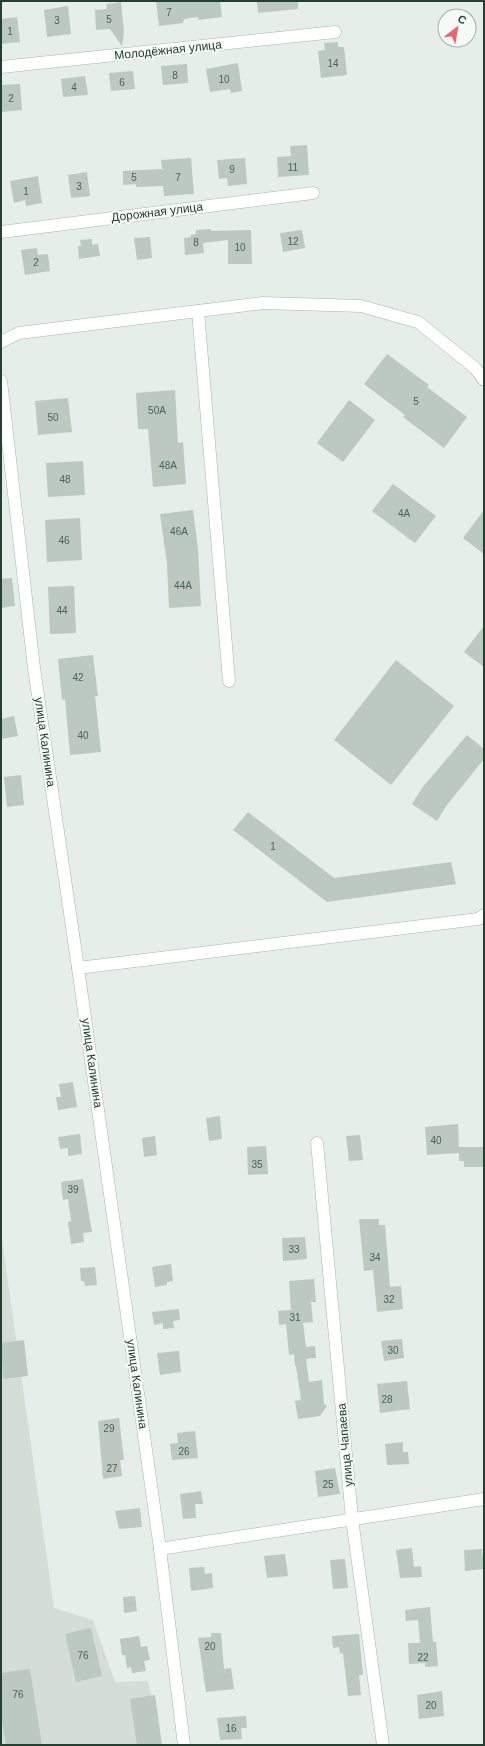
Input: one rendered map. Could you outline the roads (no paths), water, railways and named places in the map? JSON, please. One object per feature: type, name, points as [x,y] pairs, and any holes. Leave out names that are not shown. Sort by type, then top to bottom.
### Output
[{"type":"street","name":"Молодёжная улица","points":[[1,67],[335,32]]},
{"type":"street","name":"Дорожная улица","points":[[1,232],[313,193]]},
{"type":"street","points":[[1,342],[19,333],[263,303],[361,306],[418,322],[475,368],[484,380]]},
{"type":"street","points":[[198,311],[229,681]]},
{"type":"street","name":"улица Калинина","points":[[1,381],[34,668],[160,1549],[184,1745]]},
{"type":"street","points":[[78,968],[478,920],[484,915]]},
{"type":"street","name":"улица Чапаева","points":[[317,1143],[352,1519],[383,1745]]},
{"type":"street","points":[[160,1549],[484,1499]]}]
